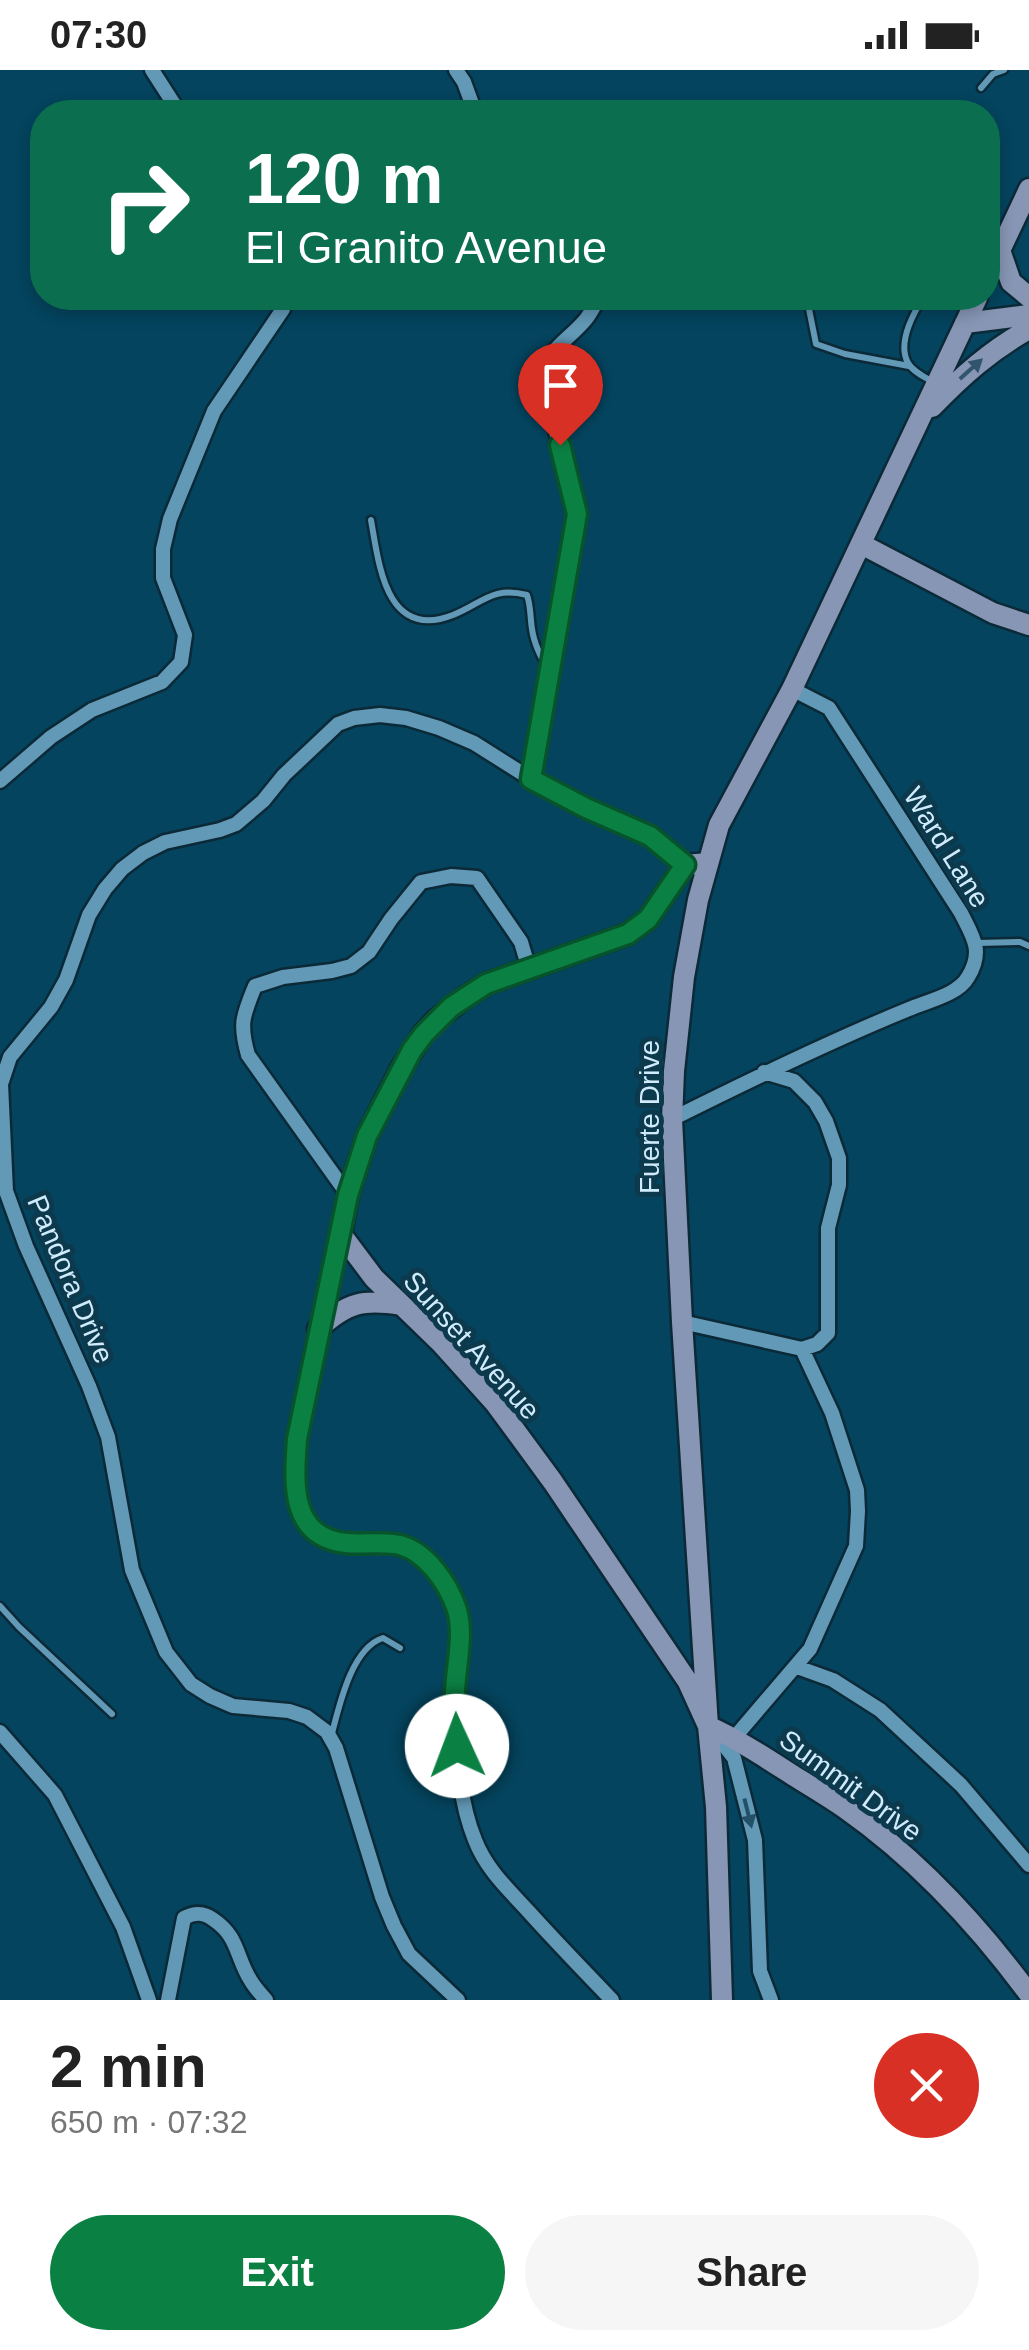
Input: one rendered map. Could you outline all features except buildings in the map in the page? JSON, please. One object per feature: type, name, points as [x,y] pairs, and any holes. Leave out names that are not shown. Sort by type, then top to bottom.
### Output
[{"type":"main road","points":[[1029,189],[1000,250],[1011,282],[1029,296]]},
{"type":"main road","name":"Fuerte Drive","points":[[722,2000],[716,1807],[672,1119],[684,977],[720,825],[792,689],[971,310]]},
{"type":"main road","points":[[965,324],[1029,315]]},
{"type":"main road","points":[[920,419],[972,367],[1000,344],[1029,328]]},
{"type":"main road","points":[[860,544],[993,613],[1029,624]]},
{"type":"main road","points":[[341,1234],[348,1195],[367,1136],[402,1067],[424,1034],[466,996],[507,975],[628,934],[648,919],[685,865],[708,863]]},
{"type":"main road","name":"Sunset Avenue","points":[[341,1234],[374,1278],[494,1402],[688,1682],[708,1726]]},
{"type":"main road","points":[[318,1329],[352,1304],[402,1304]]},
{"type":"main road","name":"Summit Drive","points":[[708,1726],[734,1738],[847,1810],[926,1875],[1001,1956],[1029,1994]]},
{"type":"street","points":[[152,70],[172,100]]},
{"type":"street","points":[[456,70],[471,100]]},
{"type":"street","points":[[0,781],[51,737],[92,710],[162,682],[181,662],[185,634],[163,578],[163,549],[170,519],[214,411],[283,310]]},
{"type":"street","points":[[531,779],[577,514],[542,376],[544,362],[592,310]]},
{"type":"street","name":"Ward Lane","points":[[672,1119],[849,1033],[952,991],[967,980],[978,954],[961,913],[828,708],[792,689]]},
{"type":"street","name":"Pandora Drive","points":[[330,1738],[308,1717],[289,1711],[234,1706],[210,1696],[191,1684],[166,1652],[132,1570],[108,1437],[6,1191],[1,1084],[10,1057],[51,1007],[66,980],[89,915],[122,869],[143,852],[165,842],[236,824],[338,724],[354,718],[380,714],[406,718],[474,743],[531,779],[650,836],[685,865]]},
{"type":"street","points":[[348,1195],[248,1055],[242,1019],[255,986],[351,966],[370,952],[421,882],[451,876],[477,878],[521,942],[529,969]]},
{"type":"street","points":[[682,1322],[802,1349],[817,1344],[828,1333],[828,1228],[839,1186],[840,1158],[815,1102],[794,1081],[764,1072]]},
{"type":"street","points":[[341,1234],[297,1439],[296,1486],[304,1518],[311,1531],[323,1538],[342,1543],[400,1545],[438,1573],[459,1618],[456,1720],[459,1772],[470,1827],[482,1856],[499,1879],[612,2000]]},
{"type":"street","points":[[734,1738],[810,1649],[856,1546],[856,1490],[832,1413],[802,1349]]},
{"type":"street","points":[[797,1667],[833,1680],[880,1710],[961,1785],[1029,1865]]},
{"type":"street","name":"Sunset Avenue","points":[[708,1726],[734,1758],[755,1840],[760,1971],[771,2000]]},
{"type":"street","points":[[0,1732],[54,1795],[123,1927],[149,2000]]},
{"type":"street","points":[[330,1738],[394,1926],[409,1954],[458,2000]]},
{"type":"street","points":[[168,2000],[188,1914],[207,1915],[226,1929],[249,1979],[266,2000]]},
{"type":"lane","points":[[981,88],[993,74],[1004,70]]},
{"type":"lane","points":[[809,310],[816,344],[844,354],[909,366],[936,384]]},
{"type":"lane","points":[[909,366],[904,344],[917,310]]},
{"type":"lane","points":[[372,520],[382,577],[394,602],[404,612],[419,619],[435,619],[451,616],[496,593],[527,595],[536,647],[548,671]]},
{"type":"lane","points":[[976,943],[1020,942],[1029,946]]},
{"type":"lane","points":[[0,1606],[112,1714]]},
{"type":"lane","points":[[330,1738],[350,1676],[363,1652],[374,1641],[384,1638],[400,1648]]},
{"type":"route","points":[[457,1746],[456,1605],[438,1573],[400,1545],[342,1543],[311,1531],[298,1500],[297,1439],[348,1195],[367,1136],[412,1050],[436,1020],[486,984],[628,934],[648,919],[685,865],[650,836],[531,779],[577,514],[560,445]]}]
